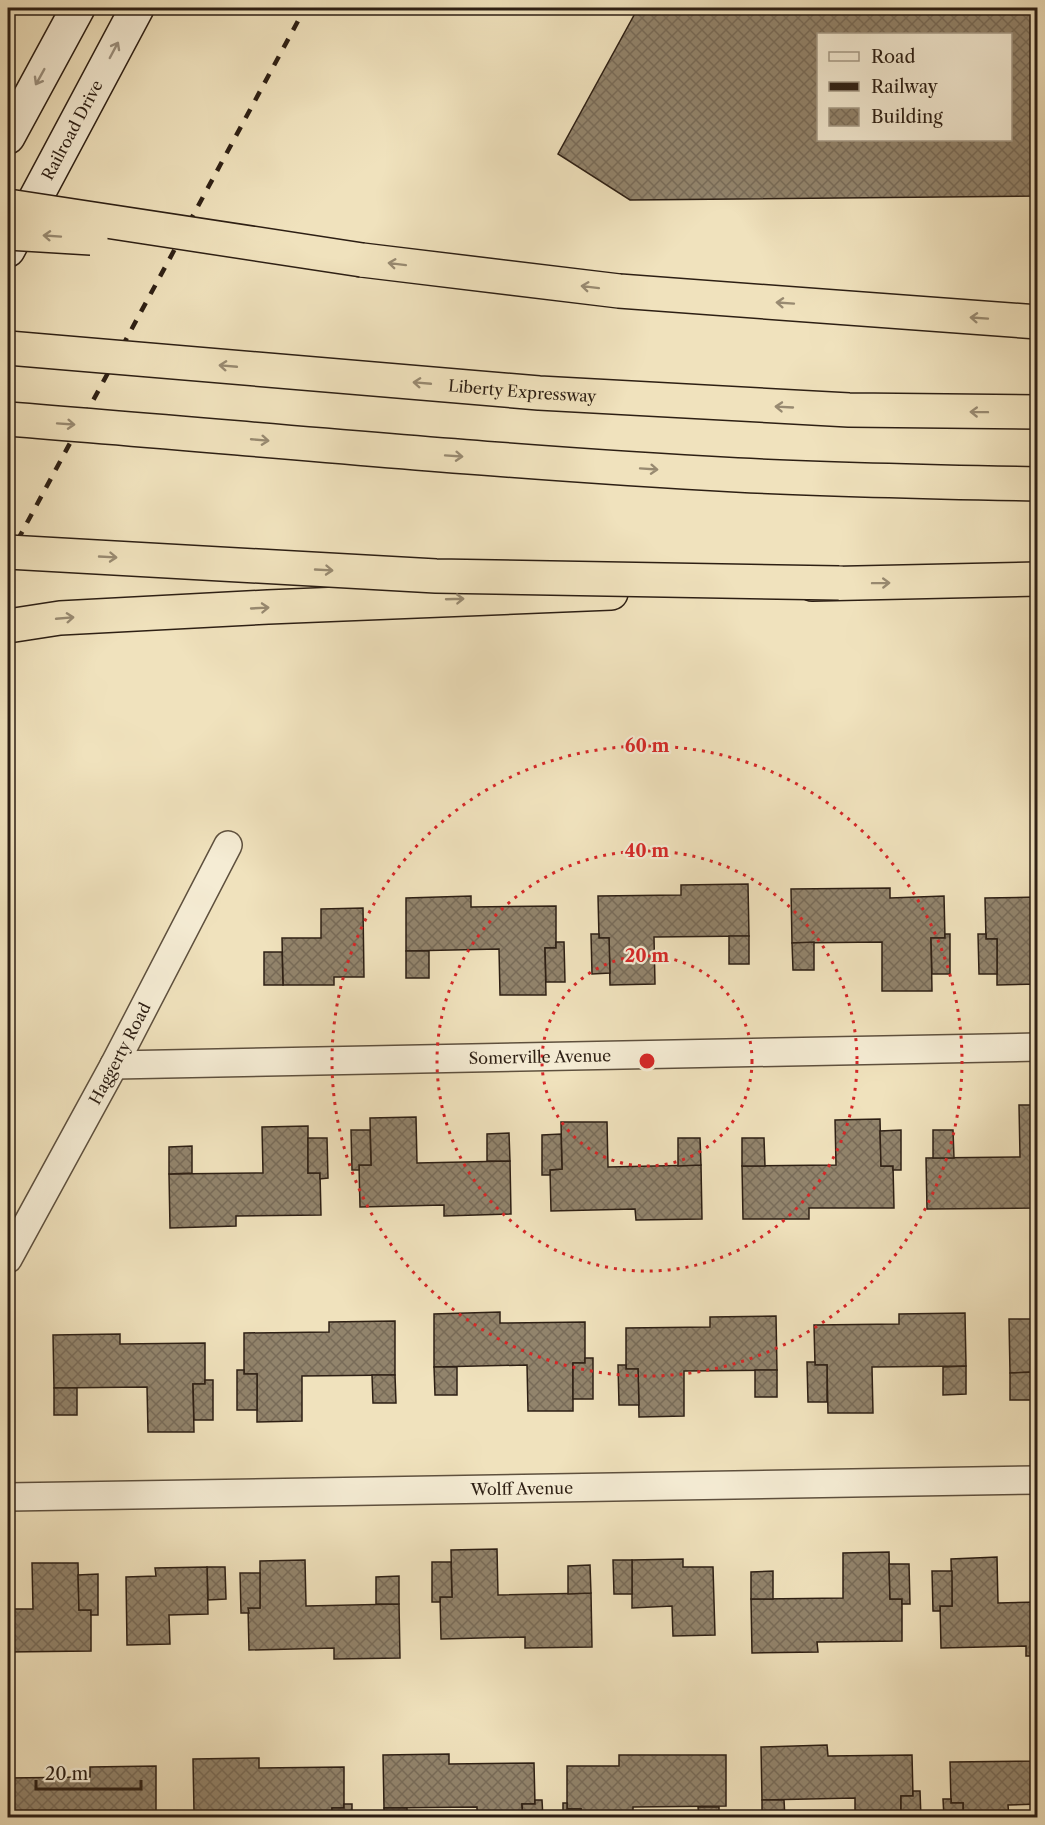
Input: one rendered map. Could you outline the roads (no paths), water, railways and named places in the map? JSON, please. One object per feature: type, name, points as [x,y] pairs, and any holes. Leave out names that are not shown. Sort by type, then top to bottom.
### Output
[{"type":"highway","points":[[8,206],[362,260],[619,291],[1038,322]]},
{"type":"highway","points":[[8,232],[362,260]]},
{"type":"highway","name":"Liberty Expressway","points":[[8,348],[551,394],[849,410],[1038,412]]},
{"type":"highway","points":[[8,419],[333,447],[737,475],[1038,484]]},
{"type":"highway","points":[[8,552],[436,576],[838,583]]},
{"type":"highway","points":[[8,626],[60,618],[268,607],[838,583],[1038,579]]},
{"type":"main road","points":[[8,137],[78,8]]},
{"type":"main road","name":"Railroad Drive","points":[[8,250],[137,8]]},
{"type":"street","name":"Haggerty Road","points":[[8,1259],[114,1065],[228,845]]},
{"type":"street","name":"Somerville Avenue","points":[[114,1065],[1038,1047]]},
{"type":"street","name":"Wolff Avenue","points":[[8,1497],[1038,1480]]},
{"type":"railway","points":[[8,558],[305,8]]}]
